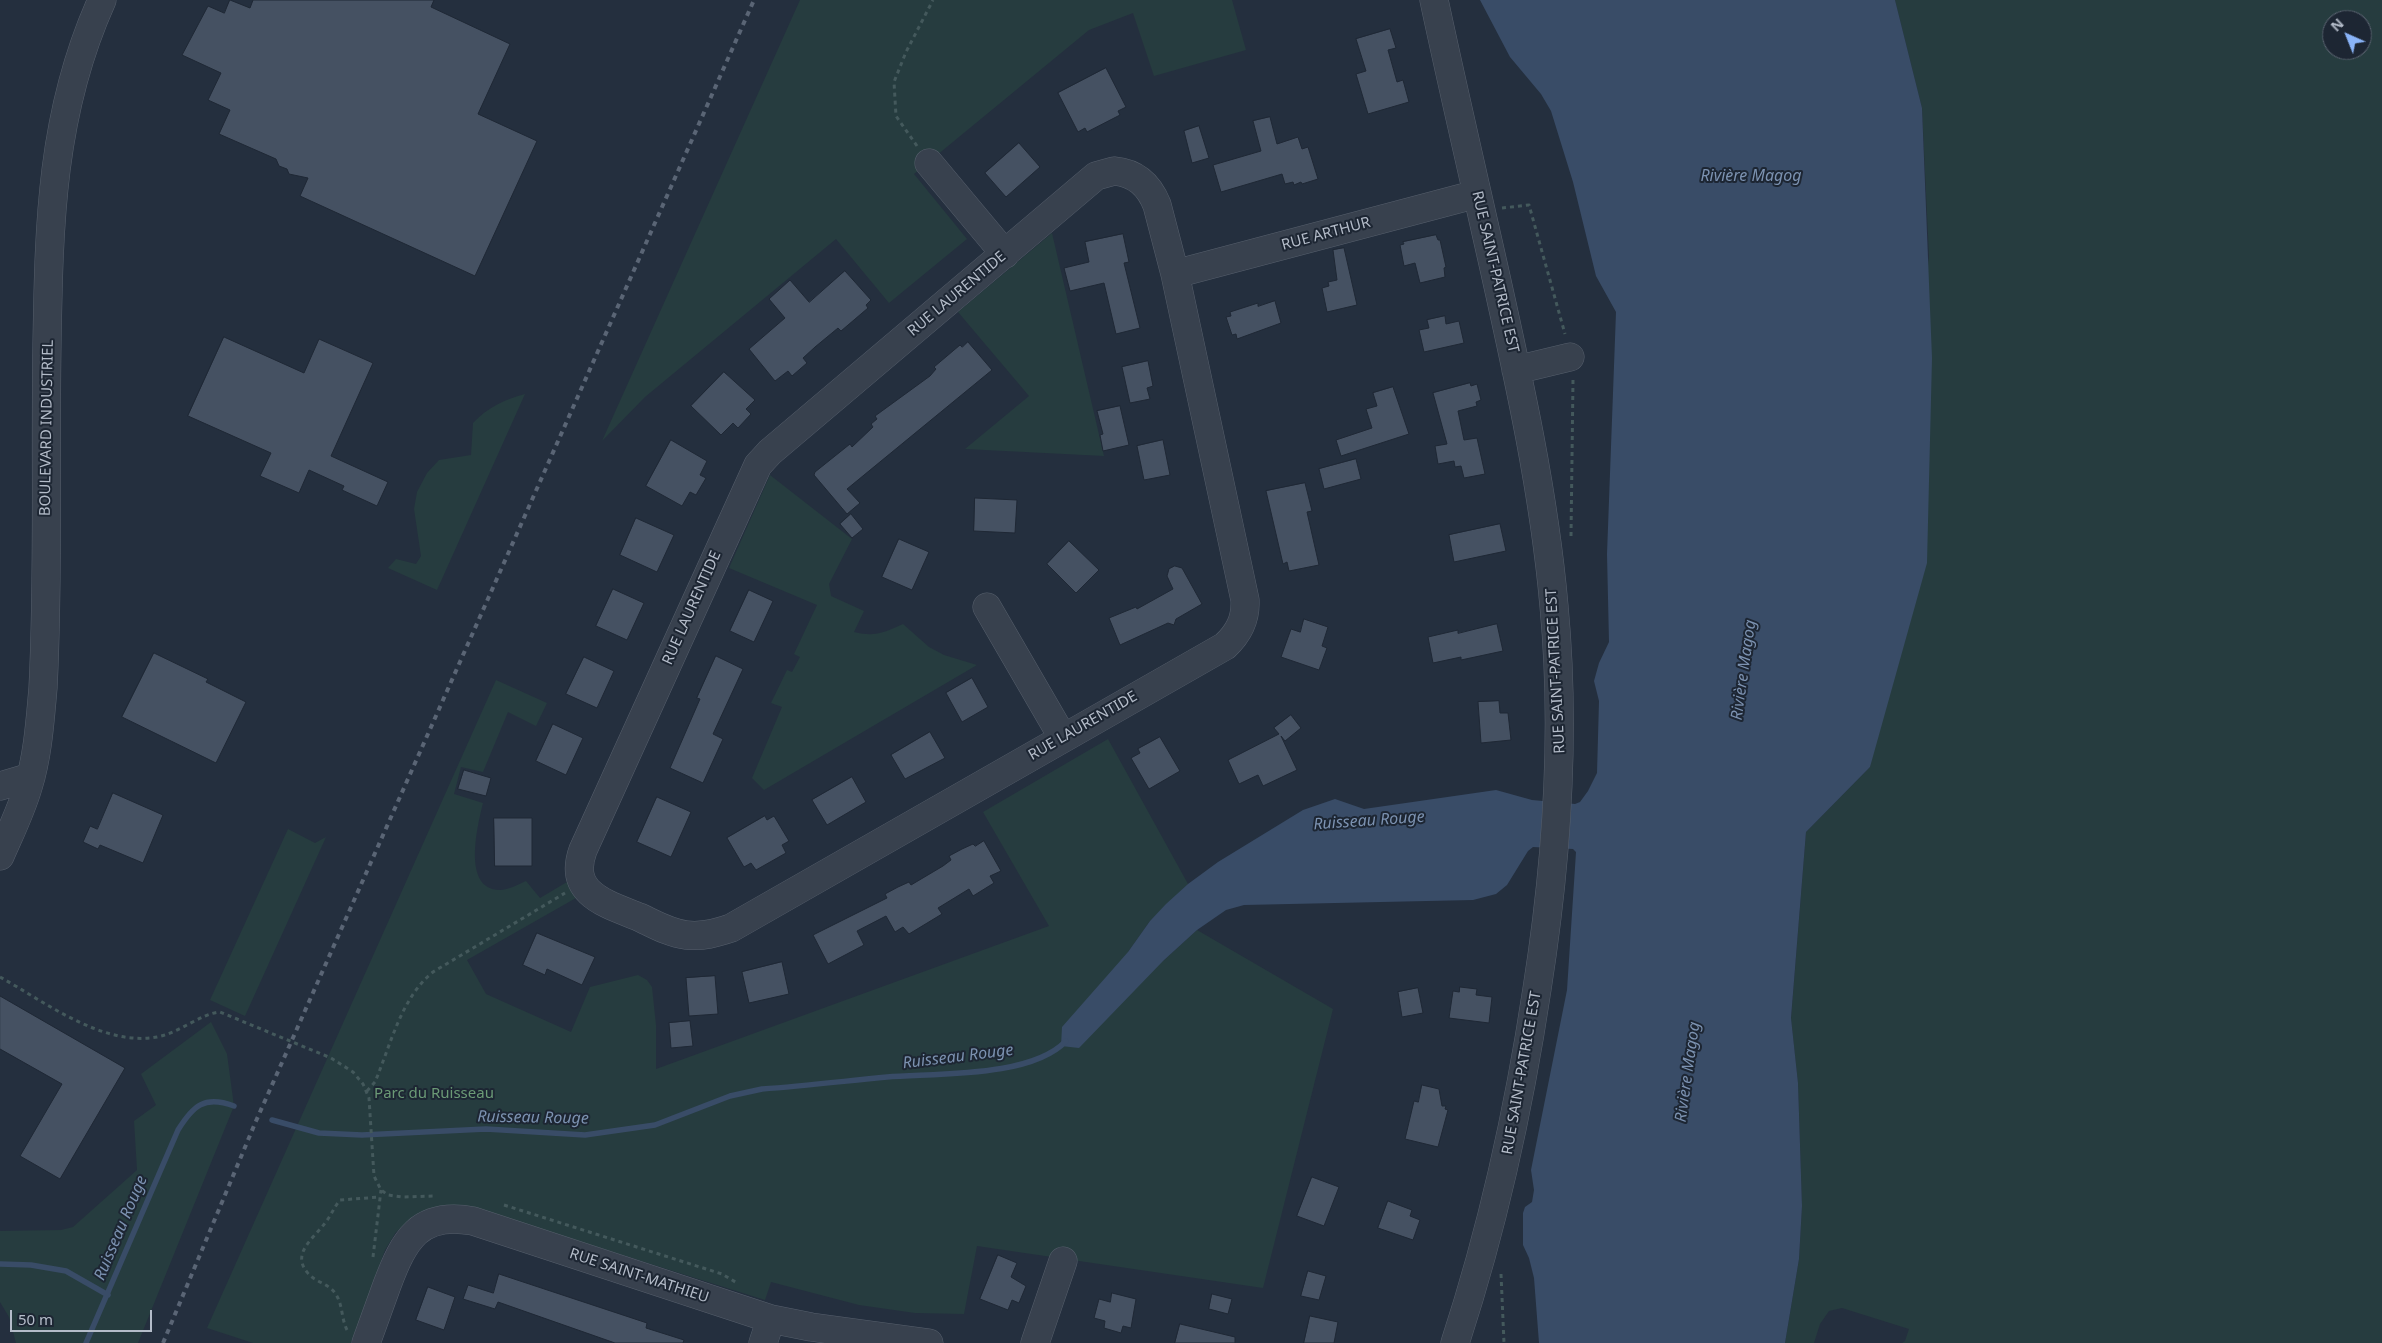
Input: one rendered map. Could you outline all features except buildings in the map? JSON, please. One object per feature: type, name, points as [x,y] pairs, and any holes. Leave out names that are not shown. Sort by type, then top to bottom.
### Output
[{"type":"street","name":"BOULEVARD INDUSTRIEL","points":[[0,856],[31,778],[44,688],[50,214],[55,168],[68,98],[80,57],[102,0]]},
{"type":"street","name":"RUE SAINT-PATRICE EST","points":[[1434,0],[1487,202],[1516,370],[1538,477],[1554,606],[1560,716],[1558,801],[1554,852],[1543,952],[1519,1104],[1486,1243],[1455,1343]]},
{"type":"street","points":[[929,163],[1005,254]]},
{"type":"street","name":"RUE LAURENTIDE","points":[[1114,171],[1123,172],[1141,180],[1154,196],[1176,274],[1245,600],[1244,618],[1237,633],[1225,646],[731,928],[696,936],[673,932],[596,898],[582,883],[579,867],[583,850],[758,465],[770,452],[1096,176],[1114,171]]},
{"type":"street","name":"RUE ARTHUR","points":[[1176,274],[1487,202]]},
{"type":"street","points":[[1516,370],[1570,357]]},
{"type":"street","points":[[987,607],[1063,738]]},
{"type":"street","points":[[0,786],[31,778]]},
{"type":"street","name":"RUE SAINT-MATHIEU","points":[[357,1338],[386,1287],[401,1250],[409,1238],[432,1223],[445,1219],[459,1219],[473,1221],[767,1331],[811,1327],[929,1343]]},
{"type":"street","points":[[1035,1343],[1063,1261]]},
{"type":"path","points":[[929,163],[896,116],[894,82],[906,52],[933,0]]},
{"type":"path","points":[[1487,202],[1529,205],[1570,357],[1574,394],[1570,539]]},
{"type":"path","points":[[367,1091],[376,1082],[411,995],[424,980],[433,972],[582,883]]},
{"type":"path","points":[[0,977],[92,1028],[124,1038],[144,1039],[169,1034],[210,1014],[224,1013],[341,1063],[354,1072],[367,1091],[370,1108],[370,1151],[374,1176],[381,1190],[372,1261],[374,1271],[386,1287]]},
{"type":"path","points":[[357,1338],[335,1292],[308,1274],[304,1268],[302,1262],[303,1249],[321,1229],[340,1200],[380,1197]]},
{"type":"path","points":[[1500,1273],[1504,1343]]},
{"type":"green space","points":[[800,0],[1232,0],[1246,50],[1154,76],[1133,13],[1089,30],[914,174],[967,239],[889,303],[836,239],[645,397],[602,441]]},
{"type":"green space","points":[[1895,0],[2382,0],[2382,1343],[1902,1343],[1905,1341],[1909,1329],[1842,1308],[1829,1311],[1820,1324],[1814,1343],[1785,1343],[1799,1259],[1802,1206],[1798,1083],[1791,1019],[1806,832],[1870,767],[1929,256],[1922,108]]},
{"type":"green space","points":[[1052,233],[1104,456],[965,449],[1029,396],[958,312]]},
{"type":"green space","points":[[525,394],[437,590],[388,568],[396,559],[416,564],[421,556],[414,509],[417,492],[427,473],[439,460],[471,455],[473,423],[497,405]]},
{"type":"green space","points":[[770,475],[852,539],[829,584],[831,596],[864,611],[854,632],[879,633],[903,624],[929,647],[944,655],[977,665],[764,790],[752,778],[782,707],[771,703],[787,670],[792,672],[800,657],[794,654],[817,605],[729,568]]},
{"type":"green space","name":"Parc du Ruisseau","points":[[496,680],[547,703],[536,726],[508,712],[483,772],[461,767],[454,794],[483,803],[478,825],[475,854],[476,868],[480,879],[488,887],[500,890],[526,881],[540,898],[567,882],[576,898],[467,960],[486,994],[571,1032],[590,987],[638,975],[647,980],[652,987],[656,1025],[656,1069],[1049,926],[983,812],[1108,739],[1188,884],[1150,921],[1128,952],[1163,961],[1197,930],[1333,1009],[1263,1288],[977,1246],[964,1314],[915,1313],[859,1305],[771,1282],[765,1300],[495,1215],[417,1215],[396,1232],[385,1250],[351,1343],[253,1343],[207,1328]]},
{"type":"green space","points":[[288,829],[315,843],[326,837],[245,1016],[210,1000]]},
{"type":"green space","points":[[211,1022],[227,1054],[234,1106],[138,1343],[16,1343],[9,1317],[0,1302],[0,1231],[61,1230],[73,1227],[137,1170],[134,1121],[156,1105],[141,1074]]},
{"type":"water","name":"Rivière Magog","points":[[1480,0],[1895,0],[1922,108],[1932,358],[1927,563],[1870,767],[1806,832],[1791,1018],[1798,1083],[1802,1206],[1799,1259],[1785,1343],[1539,1343],[1534,1278],[1529,1258],[1523,1245],[1523,1213],[1525,1207],[1532,1202],[1534,1190],[1531,1170],[1567,990],[1576,852],[1573,849],[1533,847],[1528,851],[1507,885],[1496,894],[1473,900],[1244,905],[1226,910],[1197,930],[1163,961],[1079,1048],[1061,1046],[1062,1027],[1128,952],[1150,921],[1166,904],[1188,884],[1218,862],[1303,810],[1335,799],[1364,809],[1496,790],[1532,800],[1575,804],[1580,802],[1588,791],[1597,773],[1599,701],[1594,681],[1599,663],[1609,642],[1607,554],[1616,312],[1596,276],[1573,182],[1551,111],[1541,94],[1510,57]]},
{"type":"waterway","name":"Ruisseau Rouge","points":[[272,1120],[319,1133],[362,1135],[486,1129],[585,1135],[655,1125],[730,1096],[762,1089],[887,1077],[956,1074],[1007,1068],[1030,1062],[1050,1053],[1066,1041]]},
{"type":"waterway","name":"Ruisseau Rouge","points":[[86,1343],[178,1130],[194,1109],[200,1105],[207,1102],[215,1102],[234,1106]]},
{"type":"waterway","name":"Ruisseau Rouge","points":[[0,1264],[31,1265],[66,1271],[108,1295]]},
{"type":"railway","points":[[163,1343],[256,1121],[754,0]]}]
